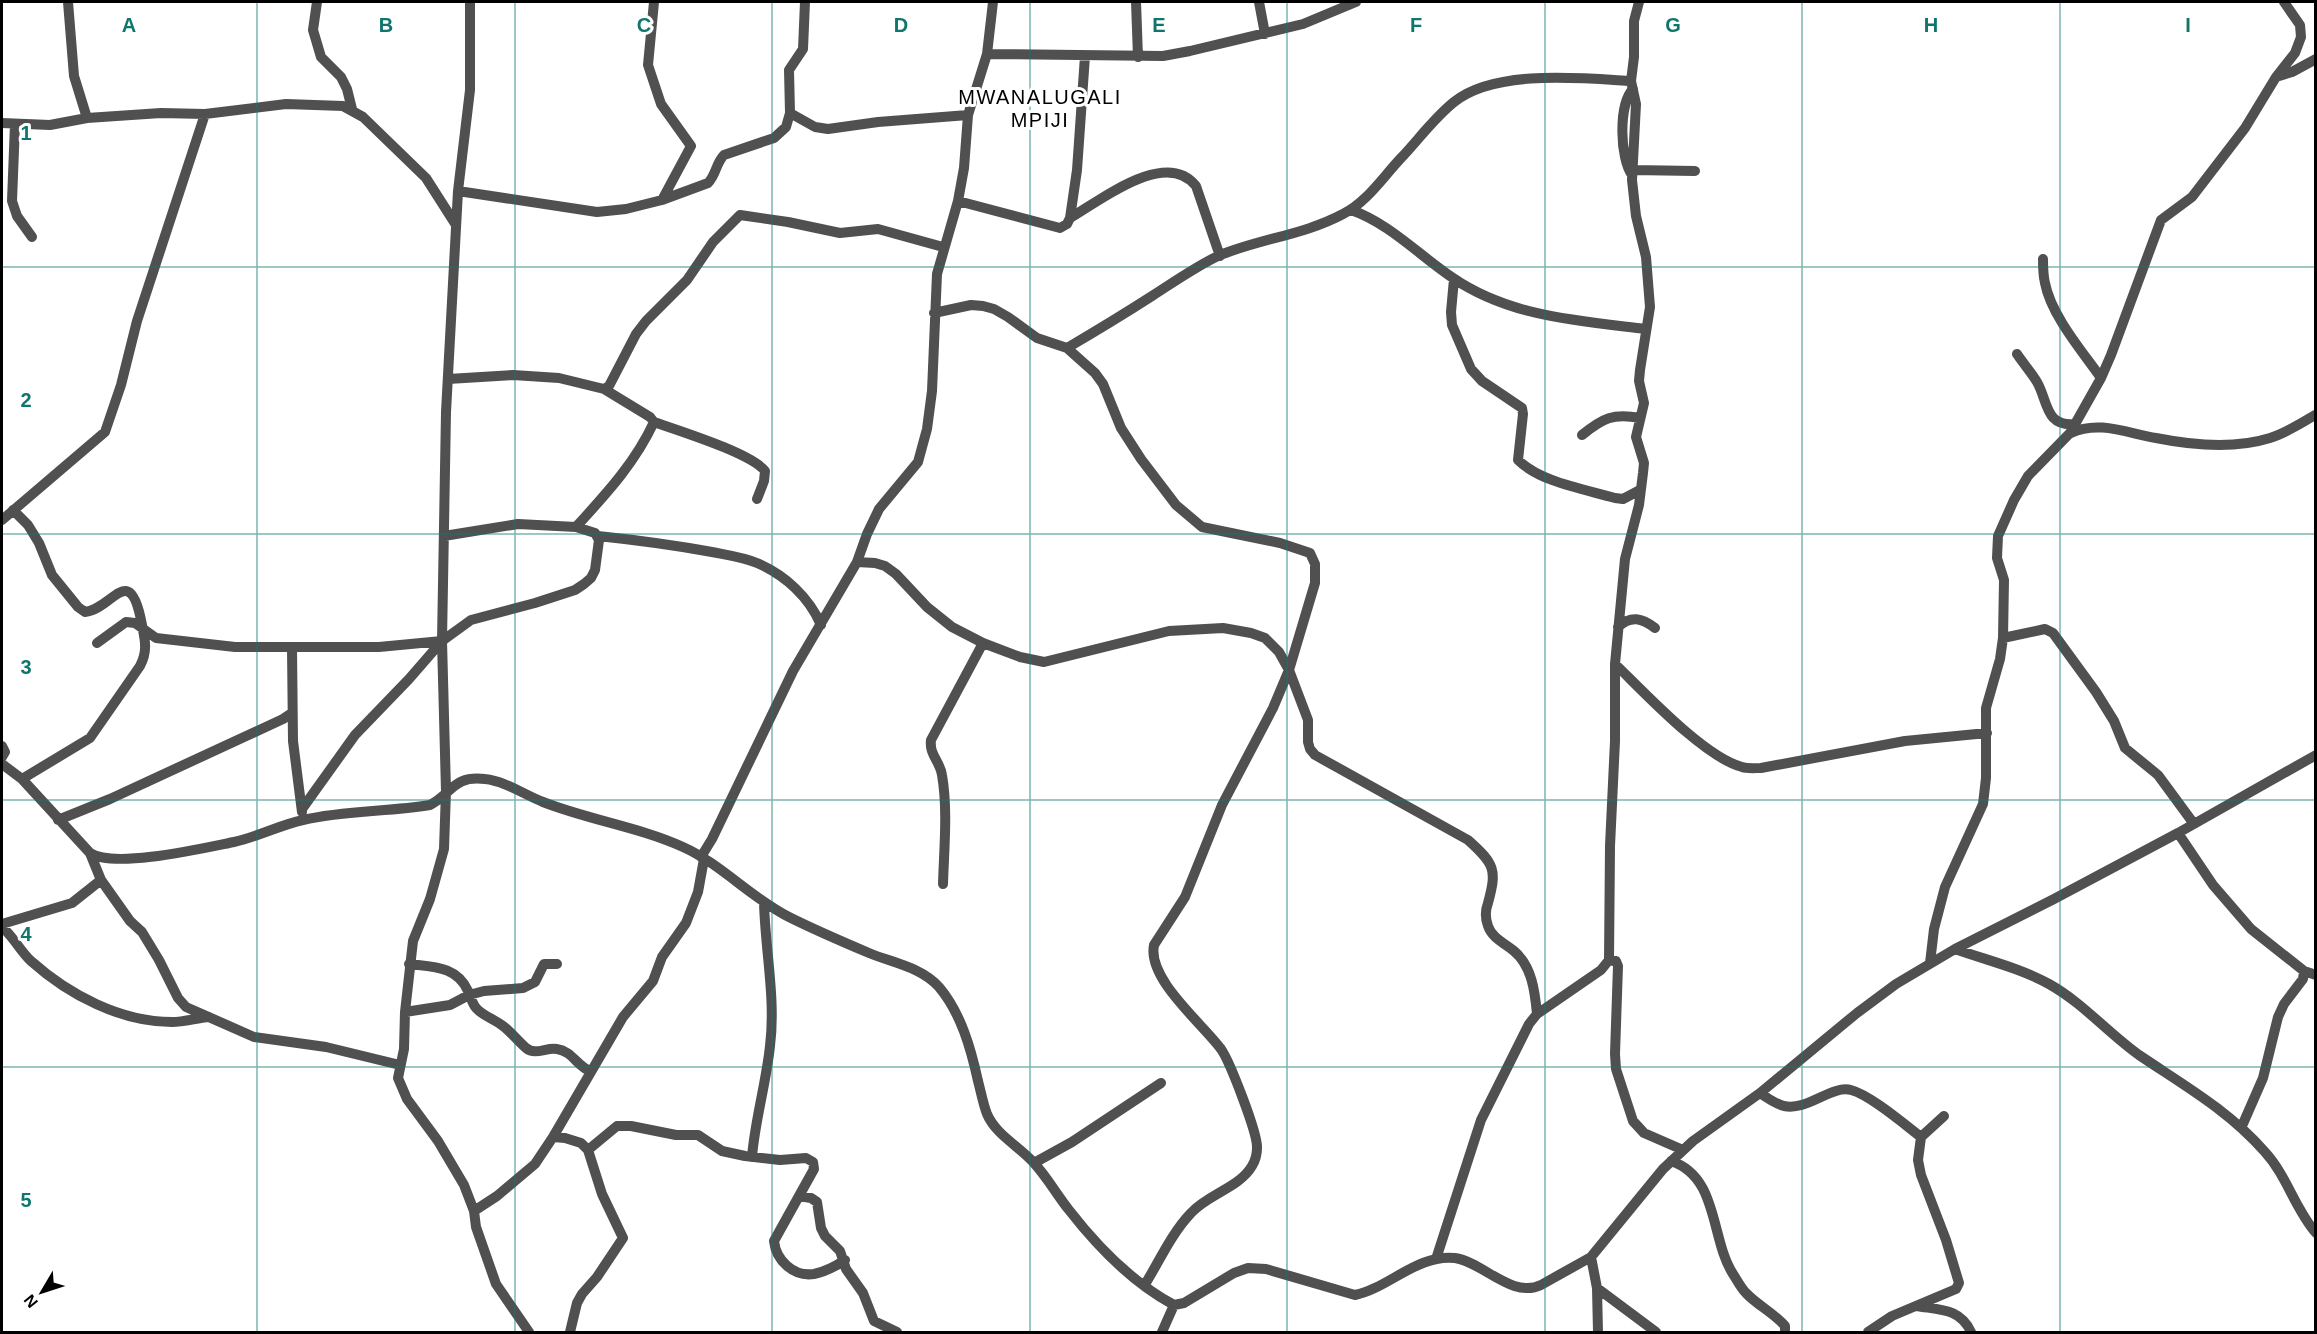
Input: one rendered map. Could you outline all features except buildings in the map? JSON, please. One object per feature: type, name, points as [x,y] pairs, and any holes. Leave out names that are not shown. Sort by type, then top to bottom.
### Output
[{"type":"street","points":[[68,2],[74,76],[87,118]]},
{"type":"street","points":[[317,2],[313,30],[321,57],[341,77],[352,109]]},
{"type":"street","points":[[470,2],[470,90],[458,191],[448,379],[442,641],[446,791],[444,849],[430,899],[412,941],[404,1049],[398,1078],[407,1099],[457,1172],[474,1211],[479,1235],[496,1284],[529,1332]]},
{"type":"street","points":[[654,2],[648,65],[661,104],[691,146],[662,200]]},
{"type":"street","points":[[458,191],[597,212],[626,209],[662,200],[708,183],[724,155],[774,138],[786,127],[790,113],[789,70],[803,49],[805,2]]},
{"type":"street","points":[[474,1211],[497,1196],[535,1164],[623,1017],[653,981],[662,957],[686,923],[698,892],[703,858],[793,671],[857,562],[879,509],[918,462],[927,429],[932,391],[937,274],[958,201],[964,168],[968,115],[987,54],[993,2]]},
{"type":"street","points":[[1136,2],[1138,57]]},
{"type":"street","points":[[1259,2],[1265,34]]},
{"type":"street","points":[[987,54],[1138,57],[1190,51],[1303,24],[1356,2]]},
{"type":"street","points":[[1436,1259],[1482,1120],[1528,1024],[1537,1014],[1601,970],[1608,960],[1615,741],[1615,664],[1625,559],[1639,505],[1644,463],[1636,437],[1644,403],[1639,381],[1650,307],[1646,257],[1636,216],[1633,173],[1626,165],[1623,146],[1625,108],[1632,85],[1634,21],[1639,2]]},
{"type":"street","points":[[1930,963],[1934,929],[1946,887],[1983,804],[1986,778],[1986,708],[2000,659],[2003,638],[2004,580],[1996,558],[1998,536],[2028,476],[2073,429],[2101,378],[2161,220],[2192,197],[2245,128],[2276,77],[2295,52],[2301,37],[2300,25],[2284,2]]},
{"type":"street","points":[[958,201],[1060,228],[1067,224],[1070,218],[1077,170],[1085,56]]},
{"type":"street","points":[[2276,77],[2292,72],[2316,59]]},
{"type":"street","points":[[1067,348],[1191,271],[1220,256],[1300,231],[1351,210],[1384,177],[1435,119],[1456,100],[1478,88],[1509,81],[1564,77],[1632,85]]},
{"type":"street","points":[[2,123],[50,124],[87,118],[161,113],[205,114],[286,104],[343,106],[363,117],[426,178],[456,226]]},
{"type":"street","points":[[790,113],[815,128],[828,129],[878,122],[968,115]]},
{"type":"street","points":[[2,520],[105,432],[121,385],[138,321],[205,114]]},
{"type":"street","points":[[15,124],[12,201],[16,216],[32,237]]},
{"type":"street","points":[[1633,173],[1695,171]]},
{"type":"street","points":[[1070,218],[1142,177],[1167,172],[1182,174],[1190,178],[1196,186],[1220,256]]},
{"type":"street","points":[[1351,210],[1376,221],[1454,279],[1486,296],[1523,310],[1556,318],[1646,329]]},
{"type":"street","points":[[604,389],[609,386],[636,334],[646,321],[687,280],[713,242],[740,215],[840,233],[878,229],[944,247]]},
{"type":"street","points":[[2043,259],[2045,284],[2050,300],[2073,339],[2101,378]]},
{"type":"street","points":[[1454,279],[1452,325],[1471,369],[1482,381],[1522,408],[1518,460],[1539,475],[1615,498],[1623,499],[1640,490]]},
{"type":"street","points":[[934,313],[971,305],[983,306],[1008,317],[1037,338],[1067,348],[1095,373],[1103,384],[1121,428],[1176,505],[1202,527],[1280,543],[1310,553],[1315,564],[1315,583],[1289,670],[1273,708],[1222,805],[1185,897],[1154,945],[1152,952],[1154,963],[1178,1001],[1222,1050],[1229,1062],[1258,1147],[1252,1165],[1242,1178],[1209,1197],[1191,1212],[1144,1286]]},
{"type":"street","points":[[2017,354],[2038,383],[2050,414],[2073,429],[2088,426],[2120,429],[2156,438],[2187,442],[2249,443],[2271,438],[2314,415]]},
{"type":"street","points":[[448,379],[513,375],[559,378],[604,389],[650,417],[654,422],[742,455],[760,465],[765,471],[765,481],[757,499]]},
{"type":"street","points":[[1582,435],[1603,420],[1616,416],[1640,418]]},
{"type":"street","points":[[576,527],[641,449],[654,422]]},
{"type":"street","points":[[13,510],[28,525],[39,543],[52,574],[78,607],[85,612],[91,611],[112,596],[126,592],[133,594],[138,602],[146,646],[145,657],[90,738],[22,779]]},
{"type":"street","points":[[444,536],[518,524],[576,527],[598,536],[667,543],[745,559],[758,563],[787,581],[814,608],[821,625]]},
{"type":"street","points":[[302,814],[355,735],[409,680],[442,641],[471,620],[535,603],[584,585],[595,570],[598,536]]},
{"type":"street","points":[[857,562],[885,566],[896,574],[927,607],[952,627],[983,643],[1020,657],[1044,662],[1148,634],[1169,631],[1223,628],[1265,638],[1279,652],[1289,670],[1308,720],[1308,742],[1315,755],[1468,840],[1493,869],[1495,879],[1485,911],[1486,923],[1491,934],[1515,952],[1524,963],[1535,988],[1537,1014]]},
{"type":"street","points":[[1618,627],[1628,620],[1637,619],[1646,621],[1655,628]]},
{"type":"street","points":[[97,643],[126,622],[135,623],[156,638],[235,647],[380,647],[442,641]]},
{"type":"street","points":[[2003,638],[2045,629],[2053,633],[2096,692],[2114,721],[2125,748],[2157,776],[2194,824]]},
{"type":"street","points":[[943,884],[942,775],[940,766],[931,753],[931,740],[983,643]]},
{"type":"street","points":[[292,648],[293,741],[302,814]]},
{"type":"street","points":[[1615,664],[1698,741],[1743,768],[1761,768],[1905,741],[1987,733]]},
{"type":"street","points":[[58,820],[110,799],[292,713]]},
{"type":"street","points":[[2,746],[5,752],[2,757]]},
{"type":"street","points":[[2,764],[22,779],[58,820],[90,853],[97,857],[125,859],[234,842],[302,814],[430,805],[463,780],[487,779],[544,803],[658,837],[685,848],[789,917],[930,978],[941,989],[964,1031],[991,1122],[1034,1163],[1085,1230],[1144,1286],[1174,1305],[1184,1303],[1234,1273],[1248,1268],[1266,1269],[1354,1295],[1364,1293],[1418,1265],[1436,1259],[1458,1258],[1505,1281],[1529,1289],[1541,1285],[1591,1257],[1671,1161],[1683,1150],[1711,1127],[1760,1093],[1896,984],[1955,949],[2054,900],[2316,755]]},
{"type":"street","points":[[2178,833],[2213,885],[2251,929],[2304,971],[2316,975]]},
{"type":"street","points":[[90,853],[101,880],[130,921],[142,932],[178,998],[186,1007],[254,1037],[326,1047],[400,1065]]},
{"type":"street","points":[[101,880],[72,903],[2,926],[26,957],[50,978],[104,1007],[128,1016],[173,1022],[210,1016]]},
{"type":"street","points":[[752,1157],[754,1134],[771,1045],[764,902]]},
{"type":"street","points":[[1955,949],[2049,984],[2077,1003],[2136,1053],[2201,1094],[2242,1126],[2277,1166],[2302,1213],[2316,1233]]},
{"type":"street","points":[[1608,960],[1616,961],[1618,966],[1616,1070],[1633,1121],[1644,1133],[1683,1150]]},
{"type":"street","points":[[410,964],[448,969],[457,975],[482,1013],[502,1025],[528,1050],[534,1052],[555,1048],[568,1052],[581,1068],[590,1071]]},
{"type":"street","points":[[405,1012],[450,1005],[469,995],[484,991],[524,988],[534,982],[544,964],[557,964]]},
{"type":"street","points":[[2242,1126],[2263,1078],[2278,1017],[2284,1004],[2303,979],[2304,971]]},
{"type":"street","points":[[1034,1163],[1072,1142],[1161,1083]]},
{"type":"street","points":[[1760,1093],[1782,1106],[1790,1107],[1813,1102],[1838,1091],[1849,1090],[1861,1094],[1921,1137]]},
{"type":"street","points":[[1868,1332],[1892,1316],[1956,1289],[1959,1283],[1918,1160],[1921,1137],[1944,1116]]},
{"type":"street","points":[[588,1150],[617,1126],[631,1126],[676,1135],[698,1136],[722,1151],[752,1157],[780,1160],[806,1158],[813,1162],[814,1169],[774,1241],[774,1248],[780,1259],[793,1271],[813,1274],[845,1260]]},
{"type":"street","points":[[553,1137],[581,1143],[588,1150],[602,1194],[623,1238],[597,1277],[582,1294],[577,1303],[570,1332]]},
{"type":"street","points":[[1671,1161],[1682,1164],[1697,1178],[1708,1201],[1731,1270],[1746,1293],[1785,1326],[1785,1332]]},
{"type":"street","points":[[799,1196],[811,1198],[817,1202],[821,1228],[825,1236],[840,1251],[845,1260],[846,1269],[863,1293],[874,1321],[897,1332]]},
{"type":"street","points":[[1591,1257],[1597,1288],[1598,1332]]},
{"type":"street","points":[[1597,1288],[1656,1332]]},
{"type":"street","points":[[1162,1332],[1174,1305]]},
{"type":"street","points":[[1913,1306],[1959,1315],[1971,1332]]},
{"type":"district","name":"MWANALUGALI MPIJI","points":[[1040,108]]}]
